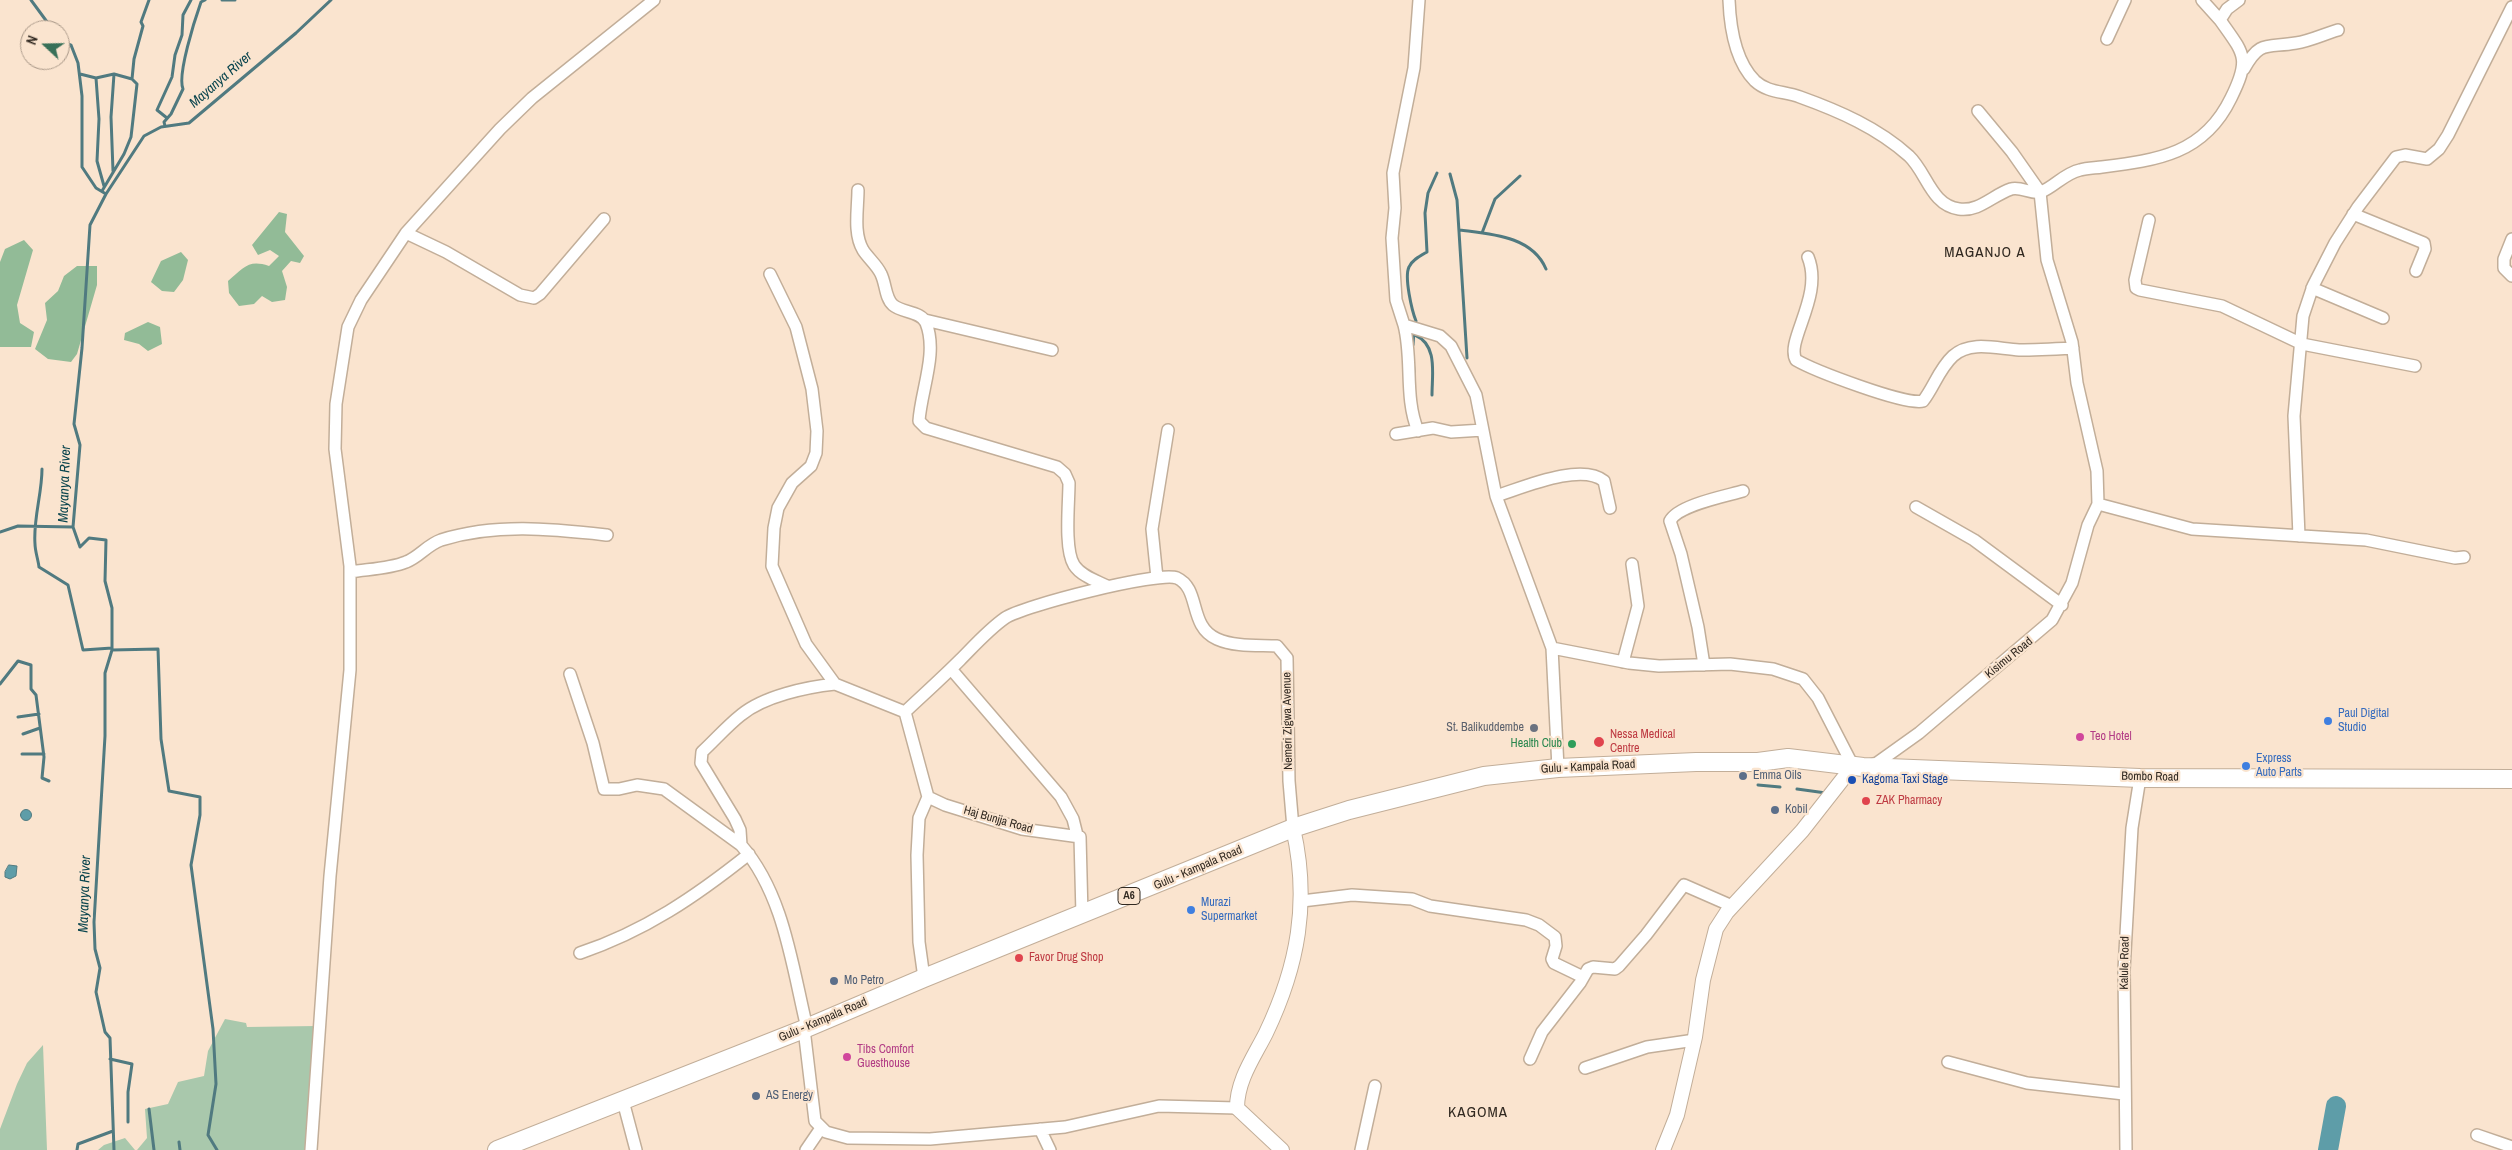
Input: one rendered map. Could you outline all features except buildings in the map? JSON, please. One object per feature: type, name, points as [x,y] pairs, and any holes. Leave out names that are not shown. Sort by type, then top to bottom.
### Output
[{"type":"main road","name":"Gulu - Kampala Road","points":[[497,1150],[805,1029],[924,978],[1293,828],[1349,810],[1465,780],[1558,768],[1696,762],[1758,762],[1788,758]]},
{"type":"main road","name":"Bombo Road","points":[[1788,758],[1858,766],[2140,778],[2512,779]]},
{"type":"street","points":[[311,1150],[330,876],[350,670],[350,572],[335,449],[336,404],[348,328],[361,300],[406,233],[500,129],[532,98],[654,0]]},
{"type":"street","points":[[1418,430],[1412,416],[1410,402],[1410,357],[1404,324],[1396,300],[1392,238],[1395,208],[1393,172],[1414,68],[1419,0]]},
{"type":"street","points":[[1729,0],[1730,28],[1745,65],[1755,80],[1766,89],[1798,96],[1838,112],[1881,134],[1896,144],[1915,162],[1936,196],[1944,203],[1961,209],[1978,206],[2011,189],[2040,192],[2079,170],[2171,154],[2186,148],[2215,125],[2227,107],[2250,58],[2269,44],[2298,43],[2338,30]]},
{"type":"street","points":[[2107,39],[2126,0]]},
{"type":"street","points":[[2202,0],[2220,20],[2242,52],[2241,75]]},
{"type":"street","points":[[2220,20],[2227,9],[2239,0]]},
{"type":"street","points":[[2299,536],[2294,430],[2303,316],[2312,288],[2335,243],[2353,214],[2396,156],[2406,155],[2427,159],[2439,149],[2464,104],[2512,7]]},
{"type":"street","points":[[1978,111],[2012,152],[2040,192],[2047,260],[2073,348],[2077,383],[2097,471],[2098,504],[2192,529],[2366,540],[2455,558],[2464,557]]},
{"type":"street","points":[[858,190],[858,236],[862,247],[881,274],[888,301],[896,308],[919,315],[925,320],[1052,350]]},
{"type":"street","points":[[2353,214],[2424,242],[2425,249],[2416,270]]},
{"type":"street","points":[[406,233],[446,252],[520,295],[534,298],[540,294],[604,219]]},
{"type":"street","points":[[2149,220],[2135,280],[2136,288],[2148,293],[2222,306],[2302,344],[2415,366]]},
{"type":"street","points":[[2512,239],[2504,259],[2504,268],[2512,276]]},
{"type":"street","points":[[1808,258],[1812,267],[1813,286],[1804,320],[1795,341],[1793,351],[1796,360],[1897,398],[1915,402],[1922,401],[1946,364],[1954,355],[1965,349],[1983,346],[2020,350],[2073,348]]},
{"type":"street","points":[[770,274],[796,327],[812,389],[817,431],[816,453],[811,466],[792,483],[778,508],[774,528],[772,566],[806,644],[836,684]]},
{"type":"street","points":[[2312,288],[2383,318]]},
{"type":"street","points":[[925,320],[930,349],[919,421],[926,428],[1057,467],[1065,474],[1069,483],[1070,553],[1074,566],[1088,577],[1107,586]]},
{"type":"street","points":[[1404,324],[1440,336],[1451,346],[1476,395],[1496,496],[1552,648],[1558,768]]},
{"type":"street","points":[[1396,434],[1433,428],[1451,432],[1483,430]]},
{"type":"street","points":[[1157,578],[1152,529],[1168,430]]},
{"type":"street","points":[[1496,496],[1547,480],[1576,474],[1589,474],[1604,481],[1610,508]]},
{"type":"street","points":[[1704,665],[1698,627],[1681,554],[1670,521],[1674,515],[1684,509],[1743,491]]},
{"type":"street","name":"Kisimu Road","points":[[1858,766],[1877,763],[1918,733],[2042,631],[2062,605],[2072,583],[2088,525],[2098,504]]},
{"type":"street","points":[[1916,507],[1974,540],[2062,605]]},
{"type":"street","points":[[350,572],[408,562],[430,544],[493,529],[553,529],[607,535]]},
{"type":"street","points":[[1623,662],[1638,606],[1632,564]]},
{"type":"street","name":"Nemeri Zigwa Avenue","points":[[904,712],[1006,617],[1107,586],[1170,576],[1186,584],[1196,618],[1204,630],[1216,638],[1231,643],[1277,646],[1287,658],[1289,781],[1293,828]]},
{"type":"street","points":[[1552,648],[1623,662],[1659,666],[1730,664],[1773,670],[1803,679],[1818,698],[1858,766],[1802,831],[1732,906],[1716,929],[1704,980],[1695,1040],[1677,1115],[1663,1150]]},
{"type":"street","points":[[951,669],[1061,797],[1073,819],[1081,842],[1082,915]]},
{"type":"street","points":[[570,674],[594,743],[604,789],[619,789],[637,785],[664,789],[741,845],[749,854],[768,887],[781,920],[805,1029],[815,1121],[821,1128],[835,1135],[848,1138],[930,1139],[1040,1129],[1111,1118],[1159,1106],[1237,1108],[1282,1150]]},
{"type":"street","points":[[741,845],[740,830],[735,819],[701,763],[702,752],[742,714],[771,700],[810,687],[836,684],[904,712],[928,797],[919,818],[917,855],[919,942],[924,978]]},
{"type":"street","name":"Kalule Road","points":[[2126,1150],[2124,970],[2132,828],[2140,778]]},
{"type":"street","name":"Haj Bunjja Road","points":[[928,797],[945,805],[1022,829],[1077,835]]},
{"type":"street","points":[[1237,1108],[1239,1090],[1246,1071],[1266,1032],[1292,967],[1299,937],[1302,901],[1300,859],[1293,828]]},
{"type":"street","points":[[580,954],[646,926],[711,885],[749,854]]},
{"type":"street","points":[[1530,1059],[1542,1032],[1557,1015],[1588,969],[1593,967],[1615,969],[1619,966],[1646,935],[1684,885],[1732,906]]},
{"type":"street","points":[[1302,901],[1352,895],[1412,899],[1430,906],[1526,920],[1539,925],[1555,938],[1556,946],[1552,959],[1554,963],[1583,977]]},
{"type":"street","points":[[1585,1068],[1647,1047],[1695,1040]]},
{"type":"street","points":[[1948,1062],[2027,1083],[2124,1094]]},
{"type":"street","points":[[1361,1150],[1375,1086]]},
{"type":"street","points":[[623,1101],[636,1150]]},
{"type":"street","points":[[806,1150],[821,1128]]},
{"type":"street","points":[[1040,1129],[1050,1150]]},
{"type":"street","points":[[2477,1135],[2512,1148]]},
{"type":"green space","points":[[279,212],[287,214],[285,232],[304,256],[300,263],[291,261],[282,271],[287,287],[285,300],[272,302],[262,296],[254,304],[239,306],[229,293],[228,281],[251,264],[269,266],[279,256],[270,250],[258,255],[252,245]]},
{"type":"green space","points":[[24,240],[33,250],[17,305],[20,323],[34,332],[31,347],[0,347],[0,262],[5,249]]},
{"type":"green space","points":[[181,252],[188,260],[183,280],[174,292],[162,291],[151,282],[161,261]]},
{"type":"green space","points":[[77,266],[97,266],[97,285],[77,354],[71,362],[48,359],[35,349],[47,320],[45,303],[58,291],[64,276]]},
{"type":"green space","points":[[148,322],[160,327],[162,344],[148,351],[139,344],[124,340],[125,333]]},
{"type":"green space","points":[[225,1019],[246,1023],[247,1027],[316,1026],[309,1150],[137,1150],[147,1138],[145,1109],[168,1104],[178,1082],[204,1076],[208,1051]]},
{"type":"green space","points":[[43,1045],[47,1150],[0,1150],[0,1129],[17,1084],[27,1063]]},
{"type":"green space","points":[[125,1138],[135,1150],[98,1150],[104,1145]]},
{"type":"water","points":[[26,809],[32,815],[26,821],[20,815]]},
{"type":"water","points":[[9,865],[17,866],[16,876],[10,879],[5,877],[5,872]]},
{"type":"waterway","points":[[31,0],[46,20]]},
{"type":"waterway","points":[[102,191],[124,154],[131,137],[137,84],[132,79],[134,59],[143,26],[141,22],[149,0]]},
{"type":"waterway","points":[[167,118],[157,110],[172,77],[175,55],[182,35],[183,15],[191,0]]},
{"type":"waterway","points":[[165,126],[164,122],[171,114],[183,89],[182,72],[187,47],[201,2],[205,0]]},
{"type":"waterway","points":[[222,0],[235,0]]},
{"type":"waterway","name":"Mayanya River","points":[[114,1150],[110,1038],[105,1032],[96,992],[100,968],[95,949],[94,922],[105,736],[105,673],[112,650],[112,608],[105,581],[106,540],[89,538],[80,547],[73,527],[80,445],[74,424],[82,348],[90,225],[106,194],[144,136],[161,127],[189,123],[296,33],[331,0]]},
{"type":"waterway","points":[[70,45],[78,63],[82,96],[82,167],[96,188],[106,194]]},
{"type":"waterway","points":[[80,74],[96,78],[114,74],[132,79]]},
{"type":"waterway","points":[[113,171],[111,117],[114,74]]},
{"type":"waterway","points":[[96,78],[99,119],[97,161],[104,186]]},
{"type":"waterway","points":[[1413,326],[1416,321],[1407,278],[1412,262],[1427,252],[1425,213],[1428,193],[1437,173]]},
{"type":"waterway","points":[[1450,174],[1457,200],[1467,358]]},
{"type":"waterway","points":[[1482,233],[1495,199],[1520,176]]},
{"type":"waterway","points":[[1460,230],[1497,235],[1521,243],[1540,258],[1546,269]]},
{"type":"waterway","points":[[1413,345],[1414,331]]},
{"type":"waterway","points":[[1415,335],[1422,340],[1430,353],[1433,369],[1432,395]]},
{"type":"waterway","points":[[1413,358],[1414,372]]},
{"type":"waterway","points":[[42,469],[35,535],[35,549],[39,567],[68,585],[83,650],[112,648]]},
{"type":"waterway","points":[[0,532],[18,526],[73,527]]},
{"type":"waterway","points":[[112,650],[158,649],[161,739],[169,791],[200,797],[200,815],[191,865],[213,1029],[216,1084],[208,1135],[217,1150]]},
{"type":"waterway","points":[[0,684],[18,661],[31,665],[31,689],[36,695],[44,757],[42,778],[49,781]]},
{"type":"waterway","points":[[18,717],[39,714]]},
{"type":"waterway","points":[[23,734],[40,728]]},
{"type":"waterway","points":[[22,754],[44,754]]},
{"type":"waterway","points":[[1758,785],[1780,787]]},
{"type":"waterway","points":[[1797,789],[1826,793]]},
{"type":"waterway","points":[[110,1059],[132,1064],[128,1092],[128,1122]]},
{"type":"waterway","points":[[2328,1150],[2336,1106]]},
{"type":"waterway","points":[[149,1109],[154,1150]]},
{"type":"waterway","name":"Mayanya River","points":[[77,1150],[78,1144],[113,1131]]},
{"type":"waterway","points":[[179,1142],[180,1150]]},
{"type":"place","name":"Paul Digital Studio","points":[[2328,721]]},
{"type":"place","name":"St. Balikuddembe","points":[[1534,728]]},
{"type":"place","name":"Teo Hotel","points":[[2080,737]]},
{"type":"place","name":"Nessa Medical Centre","points":[[1599,742]]},
{"type":"place","name":"Health Club","points":[[1572,744]]},
{"type":"place","name":"Express Auto Parts","points":[[2246,766]]},
{"type":"place","name":"Emma Oils","points":[[1743,776]]},
{"type":"place","name":"Kagoma Taxi Stage","points":[[1852,780]]},
{"type":"place","name":"ZAK Pharmacy","points":[[1866,801]]},
{"type":"place","name":"Kobil","points":[[1775,810]]},
{"type":"place","name":"Murazi Supermarket","points":[[1191,910]]},
{"type":"place","name":"Favor Drug Shop","points":[[1019,958]]},
{"type":"place","name":"Mo Petro","points":[[834,981]]},
{"type":"place","name":"Tibs Comfort Guesthouse","points":[[847,1057]]},
{"type":"place","name":"AS Energy","points":[[756,1096]]},
{"type":"district","name":"MAGANJO A","points":[[1985,253]]},
{"type":"district","name":"KAGOMA","points":[[1478,1113]]}]
